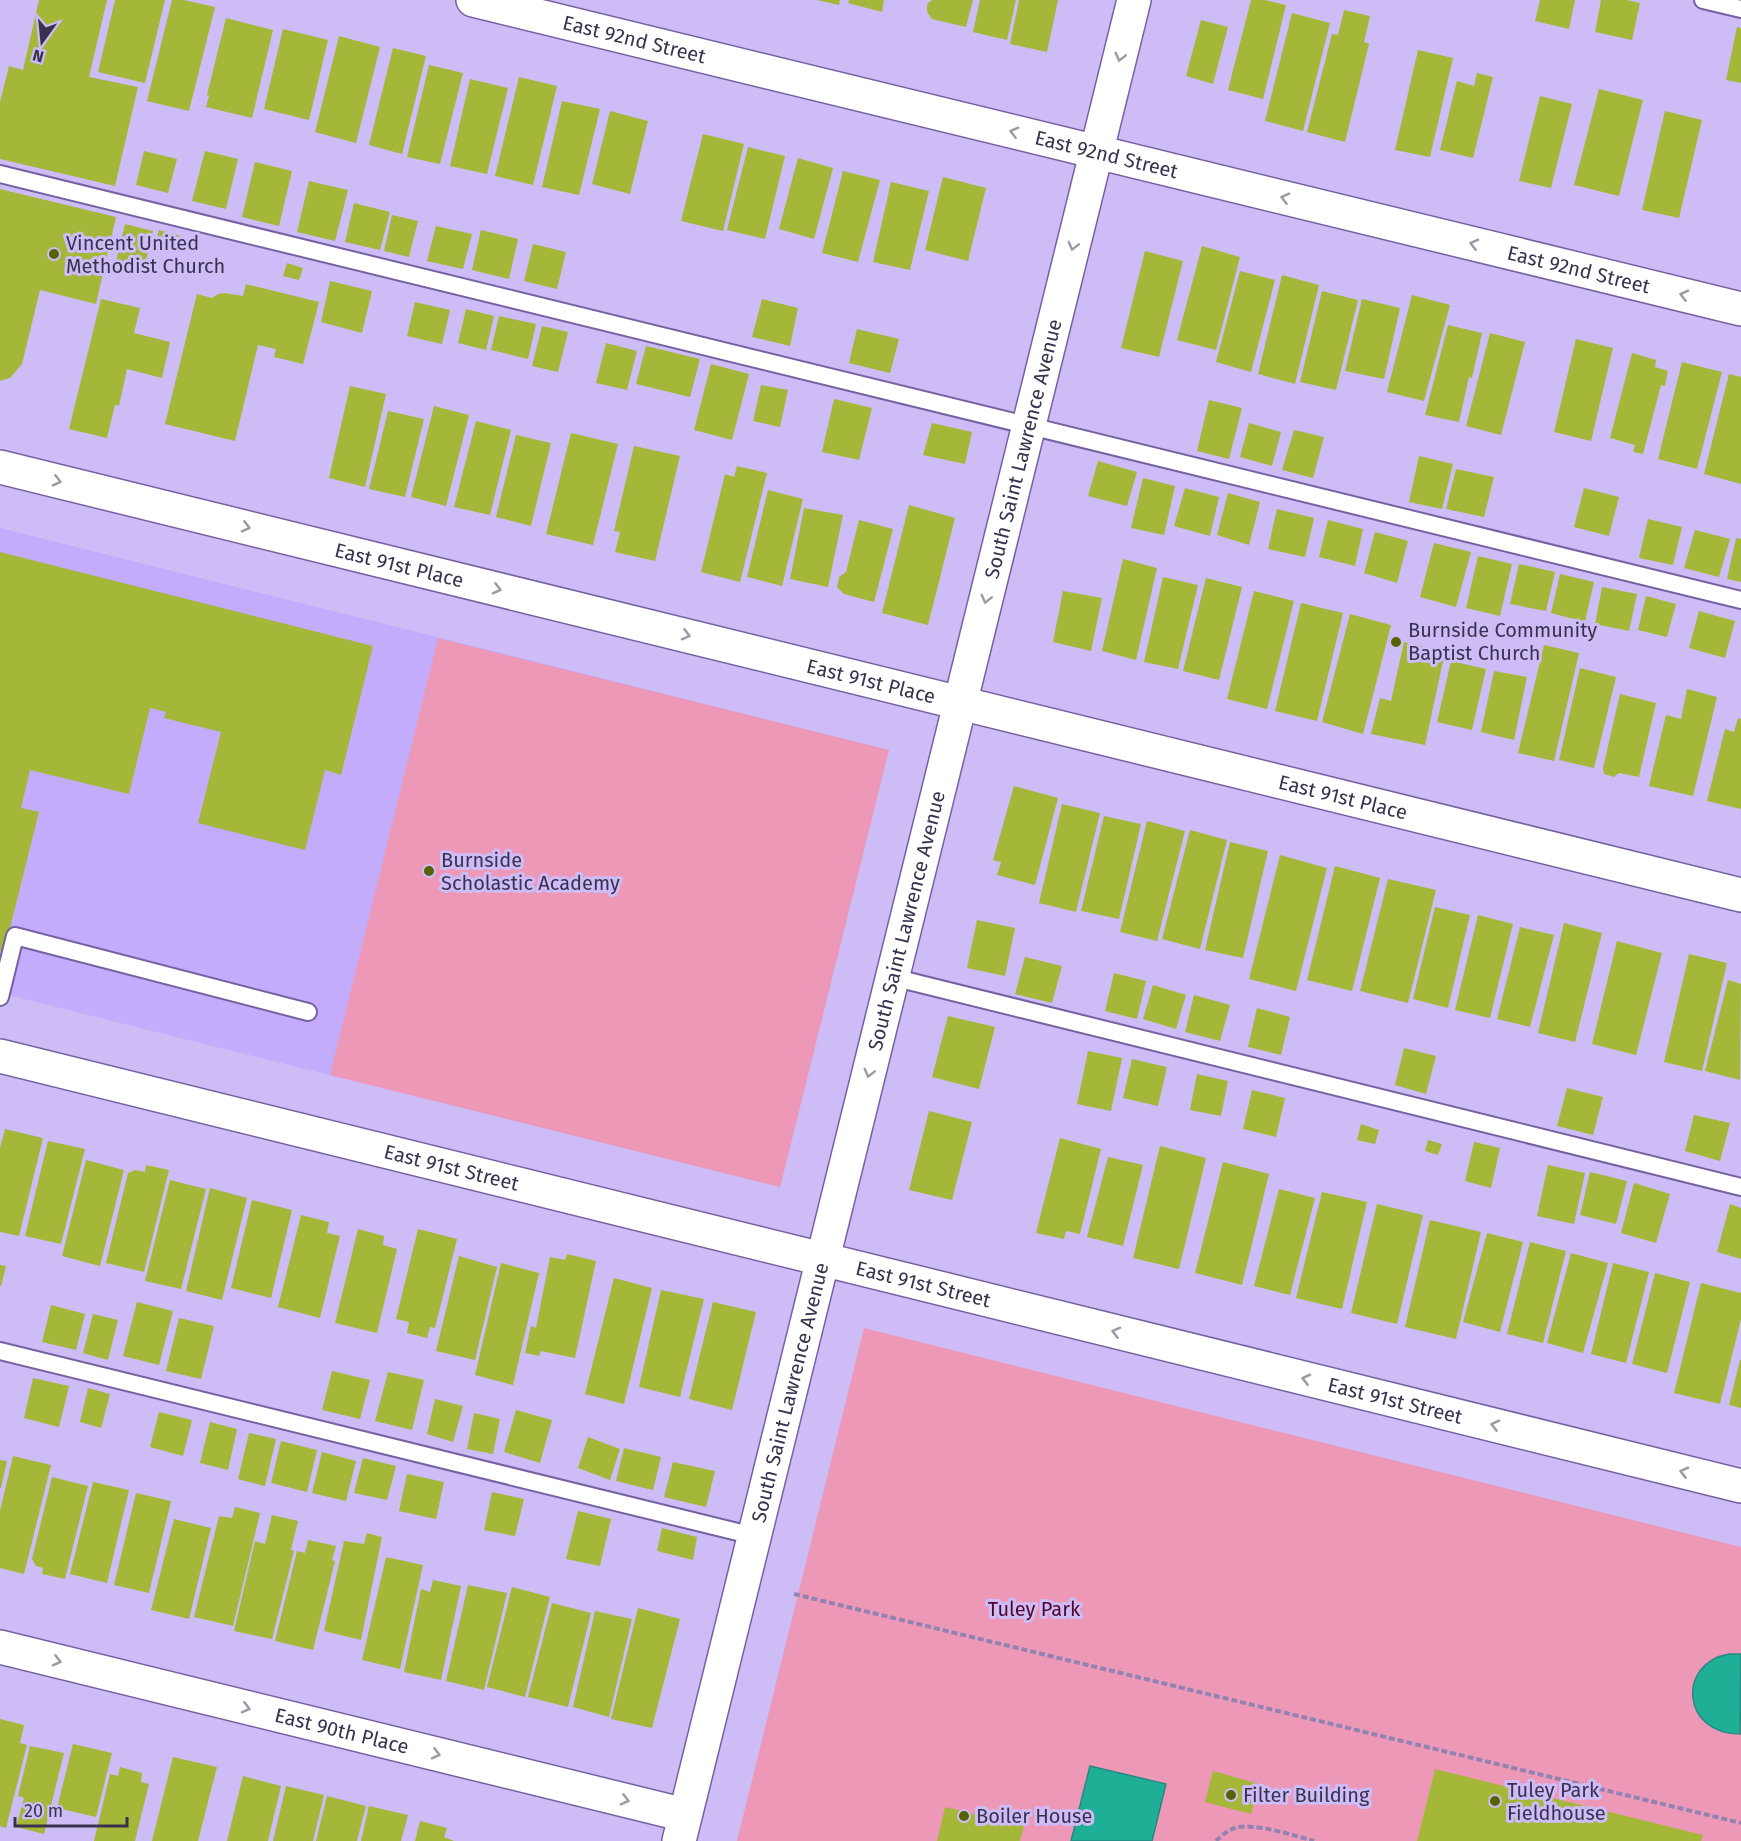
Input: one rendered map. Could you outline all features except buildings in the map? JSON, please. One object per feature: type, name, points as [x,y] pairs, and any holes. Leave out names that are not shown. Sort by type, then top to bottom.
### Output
[{"type":"street","name":"East 92nd Street","points":[[473,0],[1741,309]]},
{"type":"street","name":"South Saint Lawrence Avenue","points":[[682,1828],[1134,0]]},
{"type":"street","name":"East 91st Place","points":[[0,467],[1741,895]]},
{"type":"street","name":"East 91st Street","points":[[0,1056],[1741,1486]]},
{"type":"street","name":"East 90th Place","points":[[0,1647],[682,1828]]},
{"type":"lane","points":[[1703,0],[1721,2],[1741,9]]},
{"type":"lane","points":[[0,174],[1741,600]]},
{"type":"lane","points":[[0,997],[15,936],[308,1012]]},
{"type":"lane","points":[[892,978],[1741,1187]]},
{"type":"lane","points":[[0,1351],[754,1536]]},
{"type":"path","points":[[794,1594],[1741,1823]]},
{"type":"path","points":[[1216,1841],[1235,1828],[1245,1827],[1269,1829],[1314,1841]]},
{"type":"shaded area","name":"Burnside Scholastic Academy","points":[[0,528],[889,750],[780,1187],[0,993]]},
{"type":"shaded area","points":[[1729,1654],[1741,1654],[1740,1734],[1720,1731],[1706,1723],[1697,1711],[1693,1697],[1694,1683],[1700,1670],[1712,1660]]},
{"type":"shaded area","points":[[1090,1766],[1166,1784],[1152,1841],[1071,1841]]},
{"type":"green space","points":[[438,638],[889,750],[780,1187],[330,1075]]},
{"type":"green space","name":"Tuley Park","points":[[864,1328],[1741,1547],[1741,1841],[737,1841]]},
{"type":"place","name":"Vincent United Methodist Church","points":[[54,254]]},
{"type":"place","name":"Burnside Community Baptist Church","points":[[1396,642]]},
{"type":"place","name":"Burnside Scholastic Academy","points":[[429,871]]},
{"type":"place","name":"Filter Building","points":[[1231,1795]]},
{"type":"place","name":"Tuley Park Fieldhouse","points":[[1495,1801]]},
{"type":"place","name":"Boiler House","points":[[964,1816]]}]
